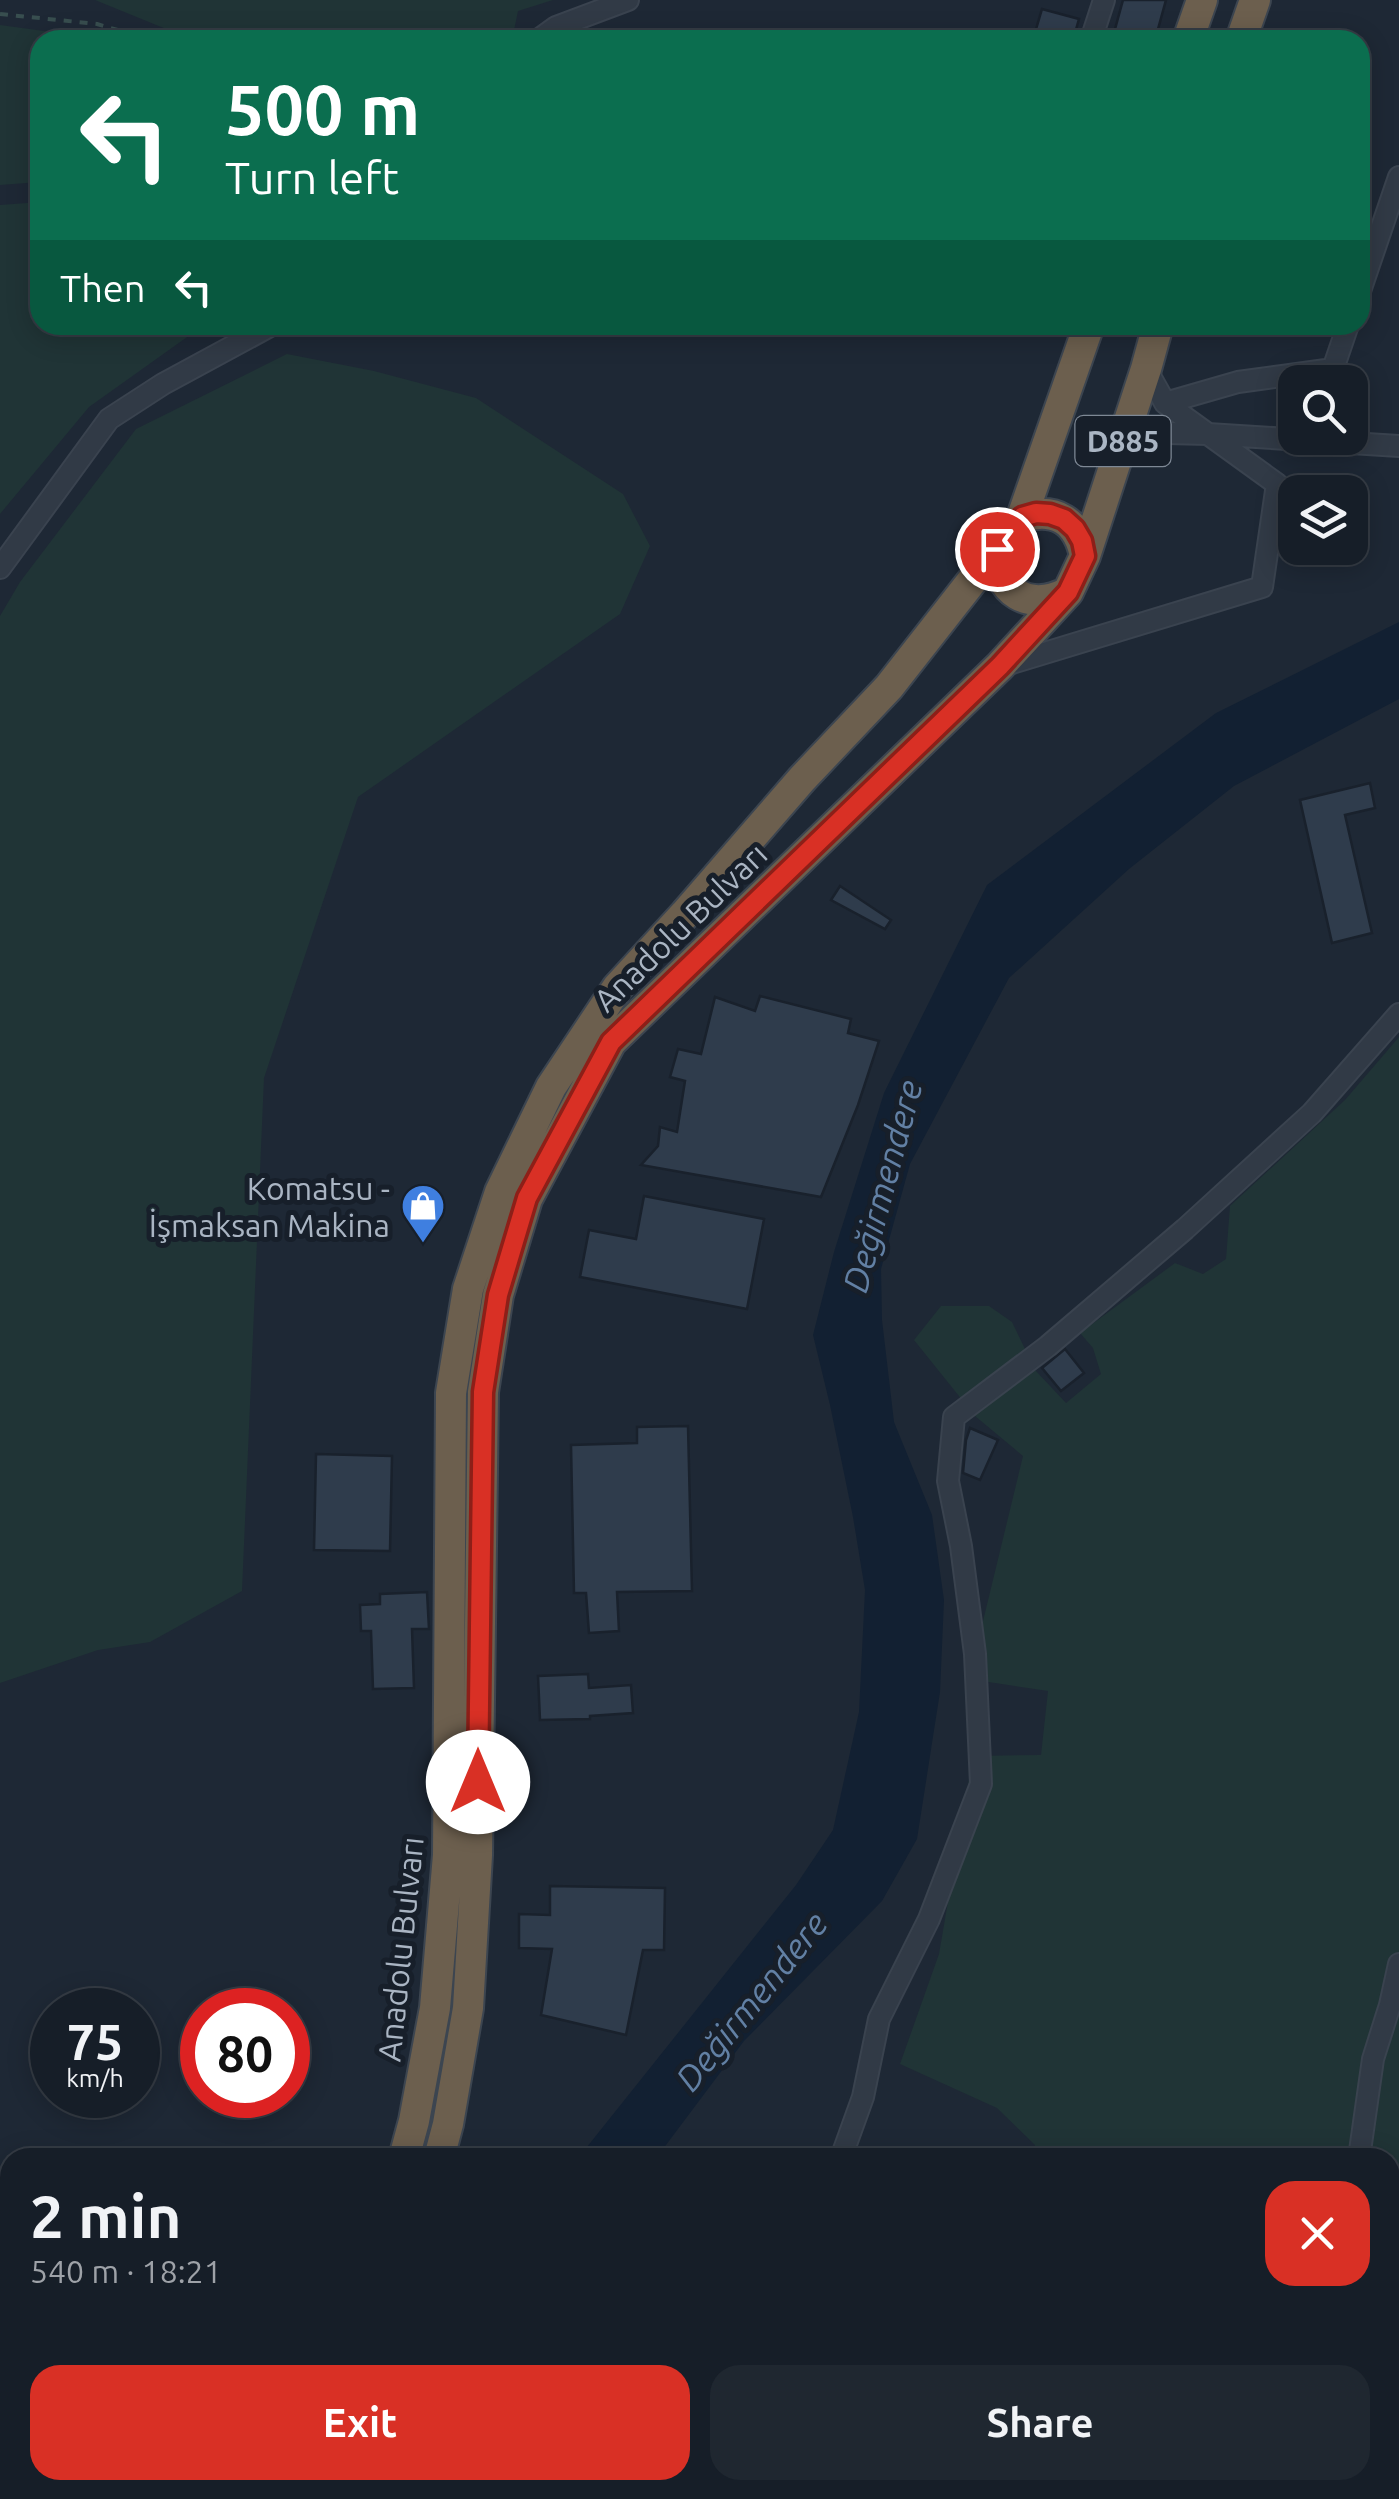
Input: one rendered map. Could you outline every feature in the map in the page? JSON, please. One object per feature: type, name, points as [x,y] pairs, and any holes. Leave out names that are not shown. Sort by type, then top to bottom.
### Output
[{"type":"highway","points":[[1192,30],[1202,0]]},
{"type":"highway","points":[[1244,30],[1255,0]]},
{"type":"highway","name":"Anadolu Bulvarı","points":[[407,2148],[435,2008],[448,1855],[452,1393],[468,1290],[500,1192],[551,1087],[617,988],[889,687],[1022,517],[1086,335]]},
{"type":"highway","name":"Anadolu Bulvarı","points":[[442,2148],[465,2027],[477,1855],[483,1392],[498,1295],[527,1198],[611,1042],[1000,666],[1068,592],[1085,556],[1155,335]]},
{"type":"highway","points":[[1022,517],[1036,513],[1064,519],[1082,541],[1085,556]]},
{"type":"highway","points":[[997,549],[1002,578],[1024,598],[1054,599],[1068,592]]},
{"type":"street","points":[[553,30],[628,0]]},
{"type":"street","points":[[1094,30],[1104,0]]},
{"type":"street","points":[[1370,262],[1399,178]]},
{"type":"street","points":[[0,568],[110,420],[163,384],[254,335]]},
{"type":"street","points":[[1165,403],[1238,382],[1333,369],[1345,335]]},
{"type":"street","points":[[1000,666],[1262,586],[1277,484],[1165,403],[1146,369]]},
{"type":"street","points":[[1126,432],[1399,446]]},
{"type":"street","points":[[845,2148],[863,2098],[879,2019],[929,1919],[981,1784],[975,1654],[948,1482],[954,1417],[1048,1346],[1199,1216],[1312,1113],[1399,1014]]},
{"type":"street","points":[[1360,2148],[1373,2059],[1399,1964]]},
{"type":"path","points":[[0,14],[96,24],[117,30]]},
{"type":"green space","points":[[95,0],[553,0],[518,11],[514,30],[168,30]]},
{"type":"green space","points":[[0,25],[37,30],[30,30],[30,183],[0,185]]},
{"type":"green space","points":[[30,203],[30,335],[190,335],[89,407],[0,514],[0,205]]},
{"type":"green space","points":[[287,354],[374,371],[476,398],[623,494],[650,546],[620,614],[358,797],[264,1078],[242,1591],[150,1642],[98,1650],[0,1683],[0,616],[20,582],[136,429]]},
{"type":"green space","points":[[1399,1037],[1399,2148],[1034,2148],[997,2108],[900,2064],[939,1954],[973,1756],[1041,1755],[1048,1691],[969,1679],[1023,1456],[975,1416],[914,1340],[941,1306],[989,1306],[1012,1322],[1035,1370],[1066,1403],[1101,1374],[1093,1348],[1080,1333],[1175,1263],[1203,1274],[1226,1259],[1230,1206],[1345,1100]]},
{"type":"water","name":"Değirmendere","points":[[1399,622],[1399,699],[1234,786],[1129,869],[1009,978],[910,1164],[881,1269],[882,1320],[894,1422],[932,1515],[944,1600],[940,1692],[917,1839],[882,1901],[744,2041],[664,2148],[586,2148],[796,1885],[833,1830],[859,1712],[865,1590],[813,1335],[834,1252],[884,1093],[987,885],[1216,713]]},
{"type":"building","points":[[1123,0],[1166,0],[1158,30],[1115,30]]},
{"type":"building","points":[[1042,9],[1079,19],[1076,30],[1036,30]]},
{"type":"building","points":[[1370,783],[1375,808],[1345,815],[1372,933],[1332,943],[1300,800]]},
{"type":"building","points":[[840,886],[891,920],[885,929],[831,900]]},
{"type":"building","points":[[760,996],[851,1019],[848,1033],[879,1041],[821,1197],[641,1165],[658,1146],[660,1127],[677,1132],[685,1081],[670,1077],[678,1049],[701,1054],[715,997],[755,1011]]},
{"type":"building","points":[[644,1196],[764,1219],[747,1309],[580,1277],[589,1230],[636,1239]]},
{"type":"building","points":[[1065,1349],[1084,1373],[1061,1391],[1042,1368]]},
{"type":"building","points":[[688,1426],[692,1591],[617,1592],[619,1631],[589,1633],[586,1593],[574,1593],[571,1445],[637,1443],[637,1427]]},
{"type":"building","points":[[970,1428],[998,1440],[980,1480],[963,1473]]},
{"type":"building","points":[[316,1454],[392,1456],[390,1551],[314,1550]]},
{"type":"building","points":[[427,1592],[429,1629],[412,1629],[414,1688],[373,1689],[371,1631],[361,1631],[360,1605],[380,1604],[380,1594]]},
{"type":"building","points":[[588,1674],[589,1688],[631,1685],[633,1713],[540,1720],[538,1676]]},
{"type":"building","points":[[550,1886],[665,1888],[664,1950],[643,1950],[626,2035],[541,2015],[552,1949],[519,1948],[519,1914],[550,1915]]},
{"type":"place","name":"Komatsu - İşmaksan Makina","points":[[423,1244]]},
{"type":"route","points":[[478,1782],[483,1392],[498,1295],[527,1198],[611,1042],[1000,666],[1068,592],[1085,556],[1075,529],[1050,514],[1022,517],[997,549]]}]
